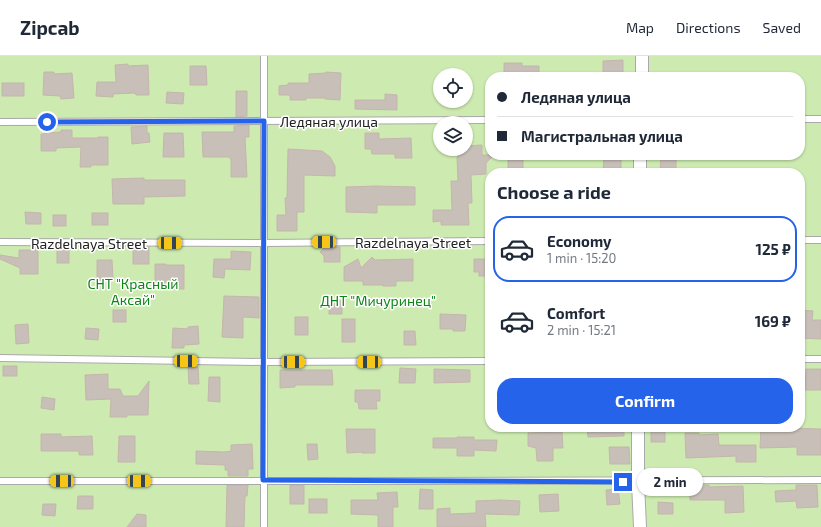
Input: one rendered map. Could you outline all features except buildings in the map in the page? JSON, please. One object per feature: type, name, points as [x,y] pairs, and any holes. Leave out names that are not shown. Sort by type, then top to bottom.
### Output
[{"type":"street","points":[[642,56],[642,72]]},
{"type":"street","points":[[638,432],[640,527]]},
{"type":"lane","points":[[264,56],[264,527]]},
{"type":"lane","points":[[805,119],[821,119]]},
{"type":"lane","name":"Ледяная улица","points":[[0,122],[485,120]]},
{"type":"lane","points":[[805,240],[821,240]]},
{"type":"lane","name":"Razdelnaya Street","points":[[0,242],[263,243],[485,241]]},
{"type":"lane","points":[[0,358],[263,362],[485,361]]},
{"type":"lane","points":[[805,359],[821,359]]},
{"type":"lane","points":[[0,481],[263,480],[638,482],[821,480]]},
{"type":"green space","points":[[0,56],[821,56],[821,527],[0,527]]},
{"type":"route","points":[[47,122],[264,121],[263,480],[623,482]]},
{"type":"park label","name":"СНТ \"Красный Аксай\"","points":[[133,292]]},
{"type":"park label","name":"ДНТ \"Мичуринец\"","points":[[378,300]]}]
